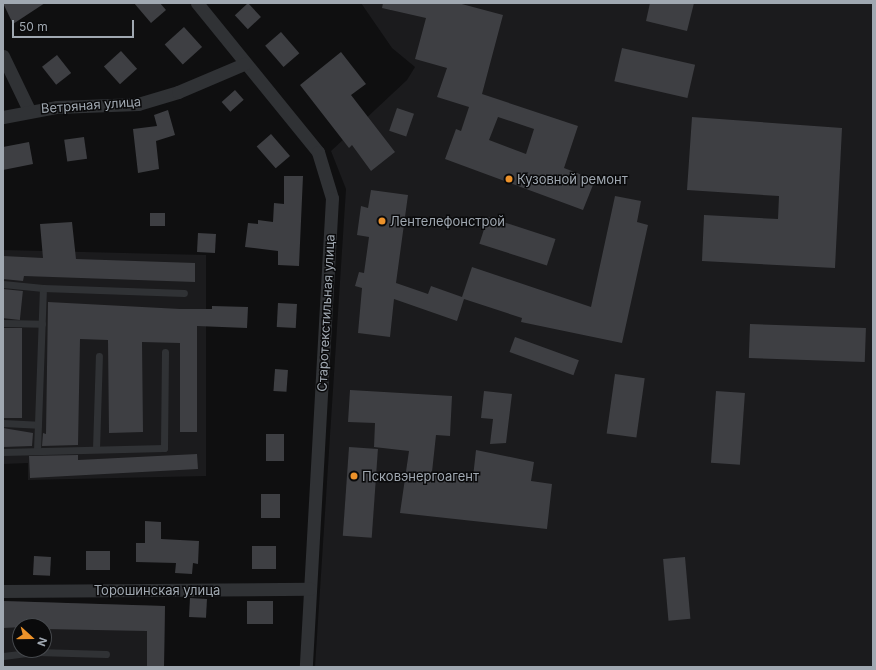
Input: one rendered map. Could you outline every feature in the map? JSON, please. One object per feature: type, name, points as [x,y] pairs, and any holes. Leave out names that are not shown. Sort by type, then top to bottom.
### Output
[{"type":"street","name":"Старотекстильная улица","points":[[197,3],[244,64],[318,152],[332,198],[306,667]]},
{"type":"street","points":[[3,56],[29,110]]},
{"type":"street","name":"Ветряная улица","points":[[3,116],[29,110],[138,104],[178,92],[244,64]]},
{"type":"street","name":"Торошинская улица","points":[[3,591],[310,589]]},
{"type":"lane","points":[[3,284],[43,288],[184,294]]},
{"type":"lane","points":[[37,451],[43,288]]},
{"type":"lane","points":[[3,323],[42,324]]},
{"type":"lane","points":[[3,452],[164,448],[165,352]]},
{"type":"lane","points":[[96,449],[99,356]]},
{"type":"lane","points":[[3,423],[38,425]]},
{"type":"lane","points":[[3,656],[37,652],[106,654]]},
{"type":"shaded area","points":[[361,3],[873,3],[873,667],[315,667],[346,189],[331,151],[407,80],[415,67],[392,48]]},
{"type":"shaded area","points":[[3,250],[206,255],[206,476],[28,480],[28,463],[3,464]]},
{"type":"shaded area","points":[[3,601],[165,606],[164,667],[3,667]]},
{"type":"building","points":[[3,3],[45,3],[13,24]]},
{"type":"building","points":[[134,3],[160,3],[166,10],[151,23]]},
{"type":"building","points":[[248,3],[261,17],[248,29],[235,15]]},
{"type":"building","points":[[383,3],[458,3],[503,15],[482,94],[578,126],[564,168],[595,180],[583,210],[445,159],[456,129],[461,131],[469,107],[437,97],[447,68],[415,59],[426,18],[382,8]],"holes":[[[498,117],[534,129],[526,154],[489,140]]]},
{"type":"building","points":[[650,3],[694,3],[687,31],[646,21]]},
{"type":"building","points":[[184,27],[202,47],[183,64],[165,44]]},
{"type":"building","points":[[281,32],[299,53],[284,67],[265,46]]},
{"type":"building","points":[[622,48],[695,65],[687,98],[614,81]]},
{"type":"building","points":[[121,51],[137,69],[120,84],[104,66]]},
{"type":"building","points":[[341,52],[366,84],[351,95],[395,152],[371,171],[352,145],[349,148],[300,85]]},
{"type":"building","points":[[57,55],[71,73],[56,85],[42,67]]},
{"type":"building","points":[[235,90],[244,100],[230,112],[222,102]]},
{"type":"building","points":[[397,108],[414,114],[406,137],[389,131]]},
{"type":"building","points":[[168,110],[175,135],[156,141],[159,169],[138,173],[133,129],[157,126],[154,115]]},
{"type":"building","points":[[692,117],[842,128],[835,268],[702,261],[704,215],[778,219],[779,196],[687,190]]},
{"type":"building","points":[[271,134],[290,156],[276,168],[257,146]]},
{"type":"building","points":[[84,137],[87,159],[67,162],[64,140]]},
{"type":"building","points":[[29,142],[33,164],[3,170],[3,147]]},
{"type":"building","points":[[284,176],[303,176],[299,266],[278,265],[278,251],[245,247],[248,223],[258,224],[258,220],[273,222],[274,203],[284,204]]},
{"type":"building","points":[[371,190],[408,195],[396,283],[428,294],[431,286],[462,297],[472,267],[591,307],[615,196],[641,201],[637,222],[648,225],[622,343],[521,322],[522,318],[464,299],[457,321],[394,299],[390,337],[358,333],[362,288],[355,286],[359,272],[364,273],[369,237],[357,235],[361,206],[368,208]]},
{"type":"building","points":[[150,213],[165,213],[165,226],[150,226]]},
{"type":"building","points":[[488,217],[556,239],[547,266],[479,244]]},
{"type":"building","points":[[72,222],[76,259],[195,263],[195,282],[24,276],[23,281],[3,279],[3,256],[43,258],[40,224]]},
{"type":"building","points":[[198,233],[216,234],[215,253],[197,252]]},
{"type":"building","points":[[3,289],[23,291],[20,320],[3,318]]},
{"type":"building","points":[[48,302],[180,309],[212,309],[212,306],[248,307],[247,328],[197,326],[197,432],[180,432],[180,343],[142,342],[143,432],[109,433],[108,340],[80,339],[78,445],[42,446],[43,433],[46,434]]},
{"type":"building","points":[[278,303],[297,304],[296,328],[277,327]]},
{"type":"building","points":[[750,324],[866,328],[865,362],[749,358]]},
{"type":"building","points":[[3,328],[22,328],[22,418],[3,418]]},
{"type":"building","points":[[515,337],[579,360],[573,375],[510,352]]},
{"type":"building","points":[[275,369],[288,370],[286,392],[273,391]]},
{"type":"building","points":[[615,374],[645,378],[636,438],[607,433]]},
{"type":"building","points":[[350,390],[452,396],[450,436],[436,435],[432,472],[473,477],[476,450],[534,462],[531,481],[552,484],[547,529],[400,513],[409,451],[374,447],[375,423],[348,422]]},
{"type":"building","points":[[484,391],[512,394],[506,443],[490,444],[493,419],[481,418]]},
{"type":"building","points":[[716,391],[745,393],[740,465],[711,463]]},
{"type":"building","points":[[3,428],[33,433],[32,446],[3,447]]},
{"type":"building","points":[[266,434],[284,434],[284,461],[266,461]]},
{"type":"building","points":[[349,447],[378,449],[372,538],[343,536]]},
{"type":"building","points":[[197,454],[198,469],[30,478],[29,456],[78,455],[78,460]]},
{"type":"building","points":[[261,494],[280,494],[280,518],[261,518]]},
{"type":"building","points":[[145,521],[161,522],[161,539],[199,541],[198,564],[193,563],[192,574],[175,573],[176,563],[136,562],[136,543],[145,543]]},
{"type":"building","points":[[252,546],[276,546],[276,569],[252,569]]},
{"type":"building","points":[[86,551],[110,551],[110,570],[86,570]]},
{"type":"building","points":[[34,556],[51,557],[50,576],[33,575]]},
{"type":"building","points":[[685,557],[690,619],[668,621],[663,559]]},
{"type":"building","points":[[190,598],[207,599],[206,618],[189,617]]},
{"type":"building","points":[[3,601],[165,606],[164,667],[147,667],[147,631],[52,629],[52,618],[12,618],[12,628],[3,628]]},
{"type":"building","points":[[247,601],[273,601],[273,624],[247,624]]},
{"type":"place","name":"Кузовной ремонт","points":[[509,179]]},
{"type":"place","name":"Лентелефонстрой","points":[[382,221]]},
{"type":"place","name":"Псковэнергоагент","points":[[354,476]]}]
